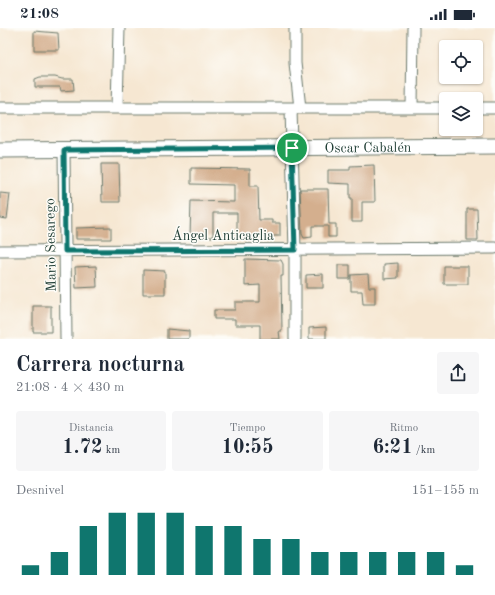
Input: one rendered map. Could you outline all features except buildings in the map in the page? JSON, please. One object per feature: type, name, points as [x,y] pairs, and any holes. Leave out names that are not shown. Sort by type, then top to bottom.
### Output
[{"type":"main road","name":"Oscar Cabalén","points":[[0,150],[495,146]]},
{"type":"street","points":[[117,108],[119,28]]},
{"type":"street","points":[[295,28],[296,108],[292,148],[295,250],[295,339]]},
{"type":"street","points":[[412,108],[414,28]]},
{"type":"street","points":[[0,108],[439,108]]},
{"type":"street","points":[[483,108],[495,108]]},
{"type":"street","name":"Mario Sesarego","points":[[64,150],[66,339]]},
{"type":"street","name":"Ángel Anticaglia","points":[[0,251],[495,248]]},
{"type":"route","points":[[292,148],[295,250],[65,251],[64,150],[292,148]]}]
